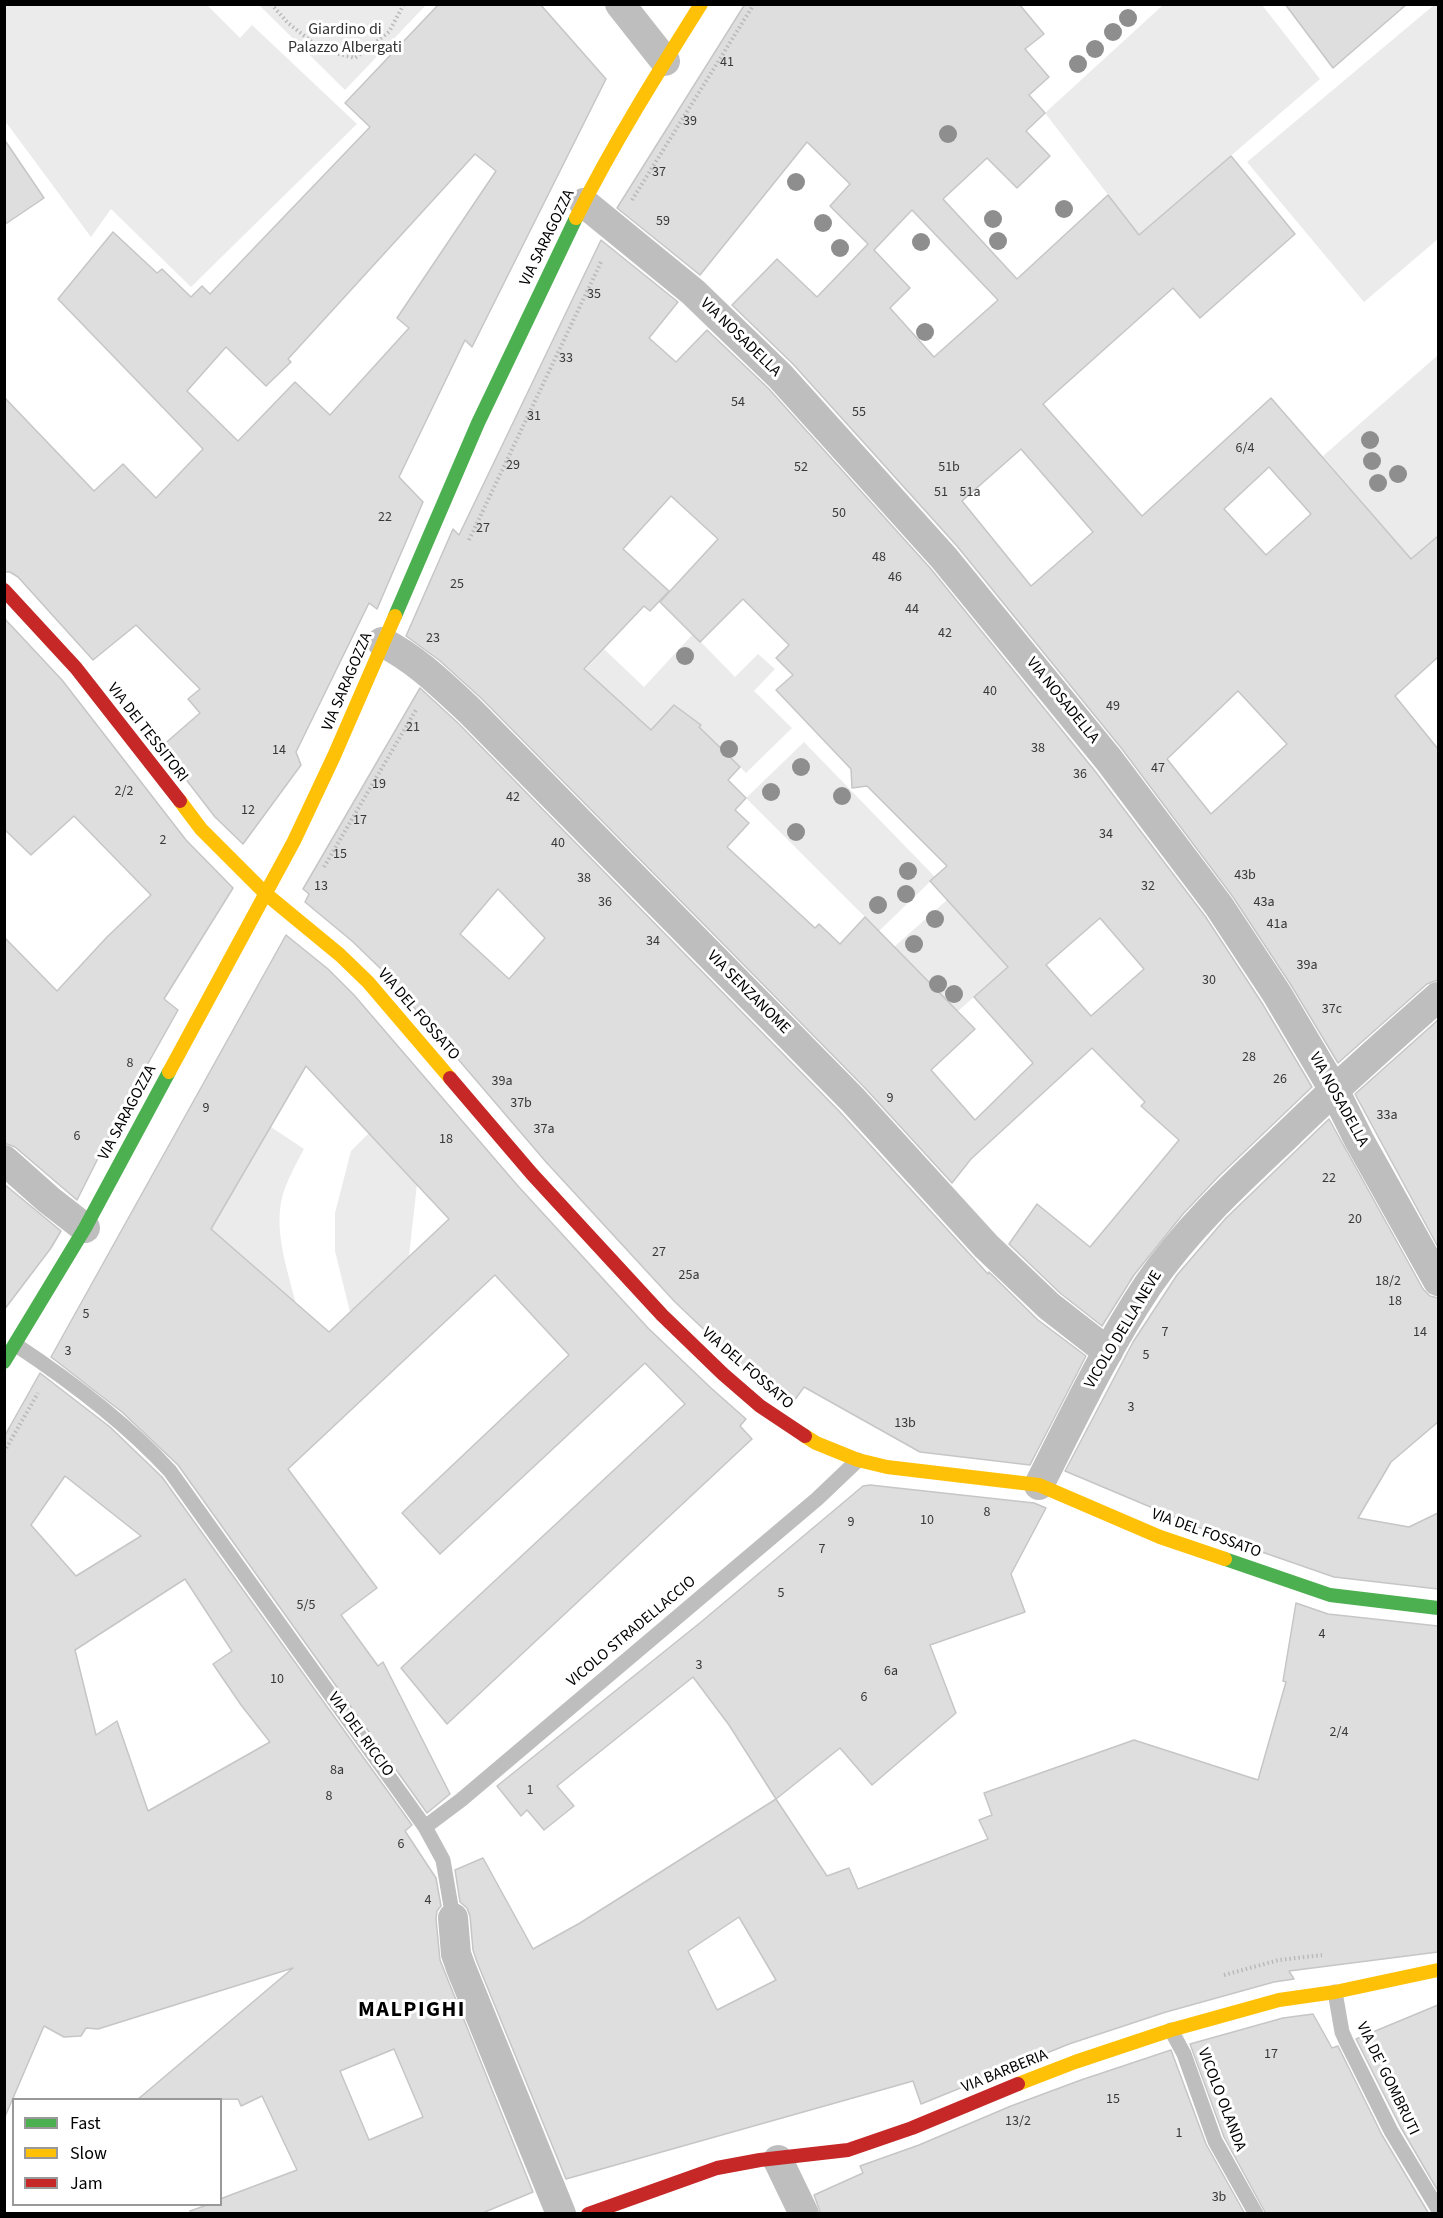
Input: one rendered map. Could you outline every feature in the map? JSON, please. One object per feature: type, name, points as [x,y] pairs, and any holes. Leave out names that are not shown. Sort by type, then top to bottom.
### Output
[{"type":"street","points":[[620,4],[664,61]]},
{"type":"street","name":"VIA SARAGOZZA","points":[[4,1362],[85,1228],[266,894],[318,792],[478,423],[584,202],[664,61],[701,4]]},
{"type":"street","name":"VIA NOSADELLA","points":[[584,202],[693,292],[780,376],[944,558],[1109,760],[1219,906],[1277,994],[1334,1090],[1359,1140],[1438,1281]]},
{"type":"street","name":"VIA DEI TESSITORI","points":[[4,590],[76,668],[201,829],[266,894]]},
{"type":"street","name":"VIA SENZANOME","points":[[382,642],[398,650],[426,671],[470,711],[847,1093],[986,1246],[1042,1300],[1108,1352]]},
{"type":"street","name":"VIA DEL FOSSATO","points":[[266,894],[340,955],[368,982],[532,1174],[662,1315],[723,1374],[787,1426],[816,1443],[858,1460],[887,1467],[1039,1485],[1160,1537],[1330,1595],[1438,1608]]},
{"type":"street","name":"VICOLO DELLA NEVE","points":[[1039,1485],[1108,1352],[1149,1285],[1179,1245],[1211,1208],[1287,1134],[1438,997]]},
{"type":"street","points":[[4,1160],[85,1228]]},
{"type":"street","name":"VIA DEL RICCIO","points":[[453,1918],[456,1954],[461,1968],[561,2214]]},
{"type":"street","name":"VIA BARBERIA","points":[[588,2214],[717,2168],[760,2160],[778,2160],[848,2150],[912,2128],[1065,2066],[1171,2030],[1279,2000],[1335,1992],[1438,1970]]},
{"type":"street","points":[[778,2160],[804,2214]]},
{"type":"lane","name":"VIA DEL RICCIO","points":[[16,1345],[103,1407],[150,1449],[170,1471],[425,1827],[443,1860],[453,1918]]},
{"type":"lane","name":"VICOLO STRADELLACCIO","points":[[425,1827],[808,1507],[858,1460]]},
{"type":"lane","name":"VIA DE' GOMBRUTI","points":[[1335,1992],[1346,2041],[1391,2131],[1438,2209]]},
{"type":"lane","name":"VICOLO OLANDA","points":[[1171,2030],[1184,2054],[1215,2142],[1256,2214]]},
{"type":"path","points":[[271,4],[288,23],[322,50],[356,58],[389,32],[404,4]]},
{"type":"path","points":[[628,206],[754,4]]},
{"type":"path","points":[[467,544],[603,258]]},
{"type":"path","points":[[320,873],[418,706]]},
{"type":"path","points":[[4,1452],[42,1386]]},
{"type":"green space","points":[[5,5],[207,5],[240,38],[252,25],[357,124],[191,287],[111,209],[91,237],[5,121]]},
{"type":"green space","name":"Giardino di Palazzo Albergati","points":[[259,5],[426,5],[345,90]]},
{"type":"green space","points":[[1163,5],[1262,5],[1320,79],[1139,235],[1045,113]]},
{"type":"green space","points":[[1434,5],[1438,5],[1438,239],[1364,302],[1247,162]]},
{"type":"green space","points":[[1438,355],[1438,536],[1411,559],[1323,456]]},
{"type":"green space","points":[[693,634],[735,677],[758,654],[775,669],[754,691],[792,728],[746,773],[729,756],[690,736],[701,725],[674,705],[664,716],[661,740],[585,670],[604,649],[644,687]]},
{"type":"green space","points":[[804,742],[935,877],[879,931],[746,798]]},
{"type":"green space","points":[[947,900],[1008,967],[957,1012],[894,947]]},
{"type":"green space","points":[[271,1127],[304,1149],[285,1188],[280,1217],[282,1246],[296,1304],[211,1229]]},
{"type":"green space","points":[[369,1133],[417,1184],[409,1256],[350,1312],[335,1251],[335,1213],[351,1151]]},
{"type":"building","points":[[439,4],[540,4],[606,79],[472,347],[465,340],[399,477],[423,502],[377,609],[369,603],[296,752],[301,765],[243,844],[215,817],[161,747],[200,713],[188,699],[200,689],[136,625],[93,660],[18,577],[10,572],[4,572],[4,397],[94,491],[123,464],[156,498],[203,449],[58,299],[113,232],[157,273],[162,269],[191,297],[202,286],[210,294],[370,127],[345,103]],"holes":[[[475,154],[496,171],[397,318],[409,328],[330,415],[295,382],[238,441],[187,391],[226,347],[266,386],[291,362],[288,359]]]},
{"type":"building","points":[[745,4],[1019,4],[1044,34],[1025,49],[1049,77],[1029,95],[1045,113],[1026,131],[1050,156],[1017,188],[987,158],[943,199],[1017,279],[1108,195],[1139,235],[1231,156],[1295,234],[1200,318],[1173,288],[1043,404],[1142,516],[1271,398],[1411,559],[1438,536],[1438,657],[1395,696],[1438,749],[1438,980],[1427,984],[1338,1063],[1291,985],[1233,897],[1122,749],[957,546],[793,364],[732,305],[777,259],[817,297],[868,244],[830,206],[850,184],[807,142],[700,275],[617,208]],"holes":[[[912,210],[998,300],[934,357],[890,308],[910,288],[874,250]],[[1021,449],[1093,532],[1031,586],[962,501]],[[1269,467],[1311,514],[1266,555],[1224,509]],[[1238,691],[1287,744],[1211,814],[1167,759]]]},
{"type":"building","points":[[1285,4],[1407,4],[1333,68]]},
{"type":"building","points":[[4,139],[44,198],[4,225]]},
{"type":"building","points":[[601,240],[678,302],[649,338],[676,362],[707,330],[768,388],[931,569],[1095,771],[1205,916],[1262,1003],[1312,1087],[1219,1176],[1183,1214],[1134,1275],[1102,1326],[1060,1293],[1009,1244],[1037,1204],[1090,1247],[1179,1140],[1141,1106],[1145,1102],[1092,1048],[971,1159],[952,1183],[865,1088],[482,699],[439,660],[406,636],[453,529],[459,535]],"holes":[[[671,496],[718,539],[660,602],[700,642],[743,599],[789,645],[776,658],[793,675],[776,690],[851,769],[852,788],[867,786],[947,866],[930,881],[1008,967],[974,997],[1033,1063],[975,1120],[931,1070],[975,1029],[865,917],[840,944],[819,924],[815,928],[727,847],[749,823],[735,810],[746,798],[728,780],[740,767],[699,727],[701,725],[674,705],[651,730],[584,669],[644,606],[650,611],[669,591],[623,549]],[[1100,918],[1144,969],[1091,1016],[1046,965]]]},
{"type":"building","points":[[4,618],[62,680],[186,840],[233,888],[164,999],[178,1010],[128,1099],[77,1200],[15,1147],[4,1143],[4,937],[57,991],[107,937],[151,895],[74,816],[31,855],[4,829]]},
{"type":"building","points":[[420,688],[458,723],[840,1112],[988,1274],[989,1272],[1038,1320],[1086,1356],[1030,1465],[920,1452],[804,1387],[794,1401],[774,1387],[771,1390],[675,1302],[546,1162],[381,969],[352,941],[305,902],[309,894],[303,889]],"holes":[[[498,889],[545,938],[509,979],[460,934]]]},
{"type":"building","points":[[286,935],[328,969],[354,995],[518,1186],[648,1328],[746,1419],[740,1426],[752,1439],[447,1724],[401,1668],[685,1404],[645,1363],[440,1554],[402,1513],[569,1355],[495,1275],[288,1469],[377,1588],[341,1615],[378,1666],[383,1662],[450,1794],[427,1813],[178,1465],[122,1412],[51,1357]],"holes":[[[306,1066],[449,1219],[329,1332],[211,1229]]]},
{"type":"building","points":[[1438,1020],[1438,1247],[1355,1094]]},
{"type":"building","points":[[1329,1119],[1423,1289],[1430,1296],[1438,1298],[1438,1422],[1391,1462],[1358,1518],[1409,1527],[1438,1513],[1438,1589],[1334,1577],[1236,1543],[1065,1471],[1133,1342],[1177,1275],[1226,1218]]},
{"type":"building","points":[[4,1184],[61,1231],[51,1248],[4,1310]]},
{"type":"building","points":[[40,1373],[110,1427],[162,1477],[412,1825],[405,1831],[436,1878],[441,1906],[437,1911],[436,1919],[440,1960],[533,2192],[480,2214],[191,2214],[190,2211],[204,2206],[222,2206],[222,2198],[297,2170],[262,2096],[241,2106],[238,2099],[139,2098],[293,1968],[98,2029],[86,2028],[81,2036],[64,2037],[44,2026],[4,2119],[4,1437]],"holes":[[[65,1476],[141,1536],[76,1576],[31,1525]],[[185,1579],[232,1651],[213,1664],[270,1742],[148,1811],[117,1721],[96,1735],[75,1650]],[[394,2049],[423,2117],[369,2140],[340,2071]]]},
{"type":"building","points":[[863,1486],[1034,1503],[1046,1508],[1011,1574],[1025,1612],[930,1645],[956,1713],[872,1785],[840,1748],[776,1799],[729,1725],[693,1677],[557,1786],[574,1806],[544,1830],[527,1810],[521,1816],[497,1786],[701,1622]]},
{"type":"building","points":[[1296,1603],[1328,1614],[1438,1626],[1438,1952],[1289,1971],[1294,1979],[1274,1982],[1166,2012],[1069,2044],[921,2104],[913,2081],[566,2179],[477,1962],[473,1950],[470,1916],[467,1908],[460,1902],[455,1870],[483,1858],[533,1949],[580,1923],[776,1799],[827,1876],[849,1868],[858,1889],[988,1839],[979,1820],[992,1815],[984,1793],[1134,1740],[1258,1780],[1286,1682],[1283,1681]],"holes":[[[739,1917],[776,1980],[717,2010],[688,1951]]]},
{"type":"building","points":[[1438,2005],[1438,2191],[1400,2126],[1356,2039]]},
{"type":"building","points":[[1313,2014],[1332,2048],[1338,2046],[1382,2135],[1429,2214],[1266,2214],[1224,2137],[1190,2044],[1283,2018]]},
{"type":"building","points":[[1171,2050],[1206,2144],[1245,2214],[821,2214],[814,2195],[863,2173],[860,2166],[919,2145],[1011,2106]]},
{"type":"traffic: fast","points":[[395,616],[478,423],[576,218]]},
{"type":"traffic: fast","points":[[4,1362],[85,1228],[169,1072]]},
{"type":"traffic: fast","points":[[1225,1559],[1330,1595],[1438,1608]]},
{"type":"traffic: slow","points":[[576,218],[620,136],[701,4]]},
{"type":"traffic: slow","points":[[169,1072],[294,841],[395,616]]},
{"type":"traffic: slow","points":[[180,801],[201,829],[266,894],[340,955],[368,982],[450,1078]]},
{"type":"traffic: slow","points":[[805,1436],[816,1443],[858,1460],[887,1467],[1039,1485],[1160,1537],[1225,1559]]},
{"type":"traffic: slow","points":[[1018,2084],[1171,2030],[1279,2000],[1335,1992],[1438,1970]]},
{"type":"traffic: jam","points":[[4,590],[76,668],[180,801]]},
{"type":"traffic: jam","points":[[450,1078],[532,1174],[662,1315],[760,1406],[805,1436]]},
{"type":"traffic: jam","points":[[588,2214],[717,2168],[760,2160],[848,2150],[912,2128],[1018,2084]]},
{"type":"district","name":"MALPIGHI","points":[[412,2011]]}]
